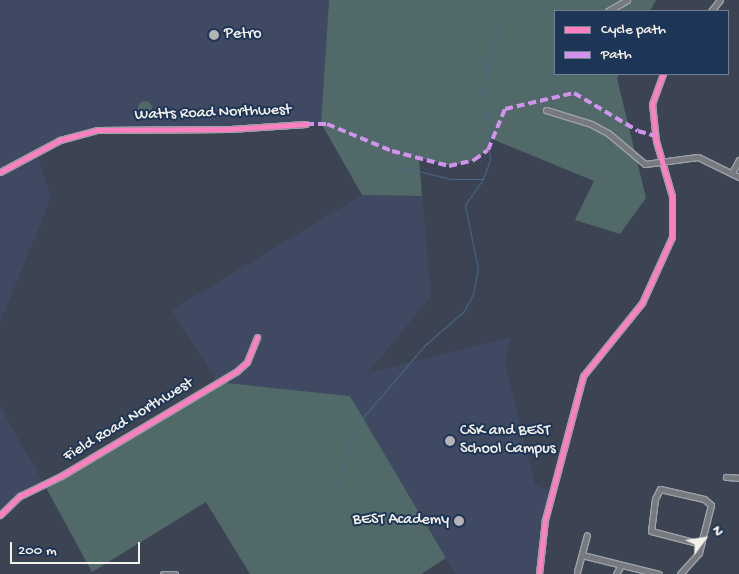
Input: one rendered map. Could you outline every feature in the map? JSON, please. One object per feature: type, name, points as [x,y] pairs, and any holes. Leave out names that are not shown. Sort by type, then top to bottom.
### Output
[{"type":"street","points":[[610,10],[627,0]]},
{"type":"street","points":[[712,10],[720,0]]},
{"type":"street","points":[[540,574],[545,520],[583,376],[642,304],[669,248],[675,212],[662,162],[652,104],[663,75]]},
{"type":"street","points":[[546,110],[591,124],[608,134],[639,162],[662,162],[698,157],[739,177]]},
{"type":"street","name":"Watts Road Northwest","points":[[0,172],[76,134],[122,129],[230,129],[306,124]]},
{"type":"street","points":[[732,174],[739,160]]},
{"type":"street","name":"Field Road Northwest","points":[[0,516],[20,496],[61,476],[238,371],[247,362],[258,337]]},
{"type":"street","points":[[726,477],[739,478]]},
{"type":"street","points":[[680,574],[696,557],[701,544],[711,505],[708,501],[660,489],[655,499],[651,532],[701,544]]},
{"type":"street","points":[[577,572],[587,535]]},
{"type":"street","points":[[582,555],[660,574]]},
{"type":"street","points":[[616,574],[621,565]]},
{"type":"street","points":[[163,574],[175,574]]},
{"type":"shaded area","points":[[0,0],[329,0],[321,123],[224,131],[144,130],[70,135],[37,155],[51,198],[0,322]]},
{"type":"shaded area","points":[[362,195],[422,196],[431,296],[368,373],[511,337],[505,363],[535,485],[552,491],[539,574],[456,574],[350,396],[217,382],[172,310]]},
{"type":"shaded area","points":[[0,407],[44,484],[14,499],[0,517]]},
{"type":"green space","points":[[329,0],[656,0],[651,10],[554,10],[554,75],[618,75],[617,78],[646,198],[620,234],[575,220],[594,181],[492,139],[481,156],[465,164],[447,165],[419,158],[422,196],[362,195],[321,123]]},
{"type":"green space","points":[[142,101],[148,101],[152,108],[148,115],[142,115],[138,111],[138,105]]},
{"type":"green space","points":[[217,382],[350,396],[446,558],[421,574],[250,574],[206,502],[92,572],[44,484]]},
{"type":"waterway","points":[[337,491],[351,438],[365,415],[425,345],[464,311],[473,294],[478,269],[465,205],[483,179],[490,160],[484,90],[486,70],[501,20],[512,0]]},
{"type":"waterway","points":[[402,167],[450,179],[482,179]]},
{"type":"marked path","points":[[306,124],[327,124],[392,151],[449,166],[474,160],[488,150],[505,109],[574,93],[638,131],[656,136]]},
{"type":"cycle path","points":[[539,574],[545,520],[583,376],[642,303],[672,237],[672,196],[656,141],[652,104],[663,75]]},
{"type":"cycle path","points":[[0,172],[60,140],[97,130],[230,129],[306,124]]},
{"type":"cycle path","points":[[0,515],[20,496],[61,476],[237,371],[247,362],[257,337]]},
{"type":"place","name":"Petro","points":[[214,35]]},
{"type":"place","name":"CSK and BEST School Campus","points":[[450,441]]},
{"type":"place","name":"BEST Academy","points":[[459,521]]}]
